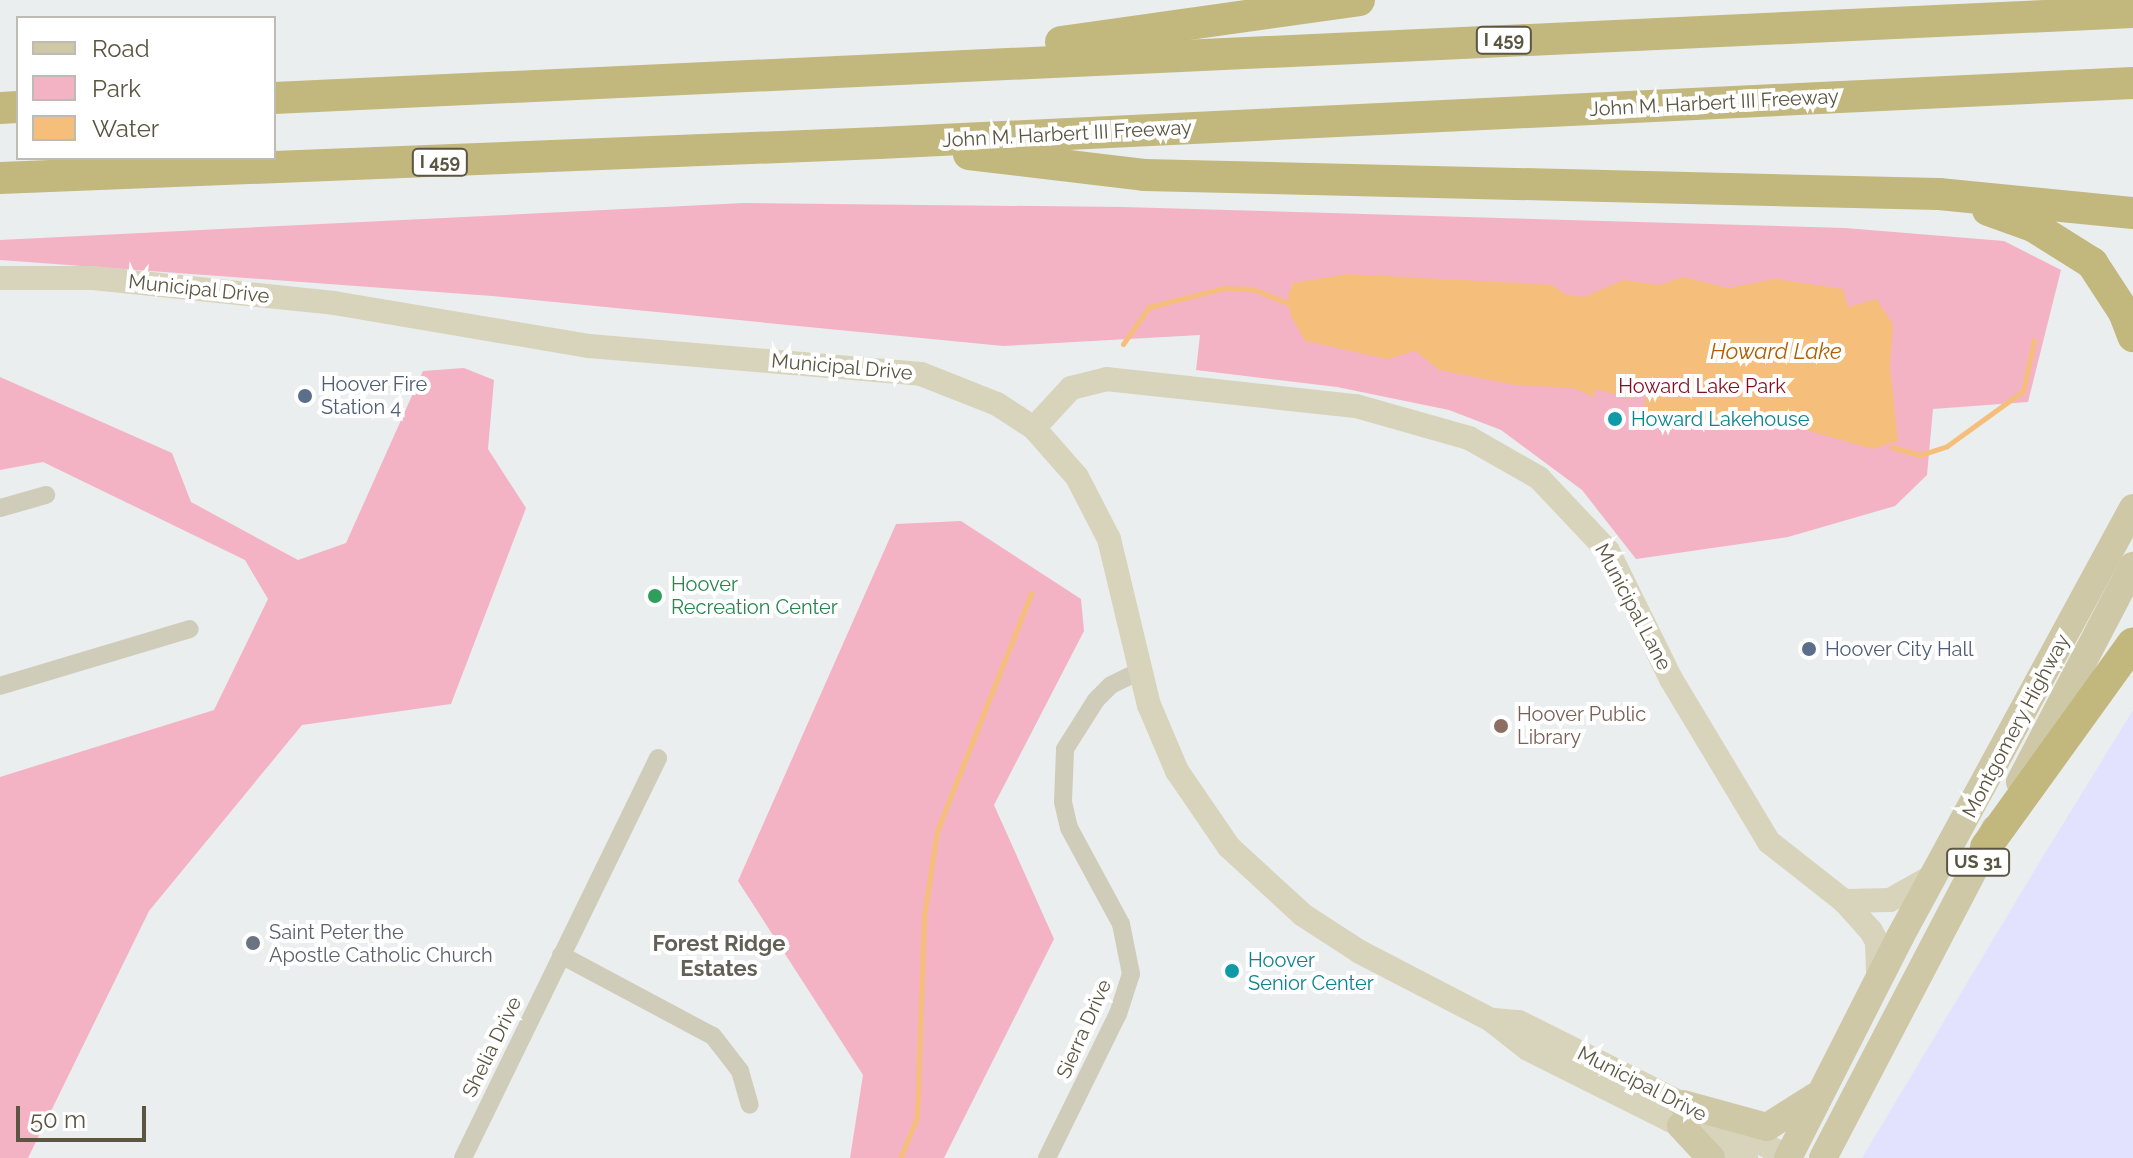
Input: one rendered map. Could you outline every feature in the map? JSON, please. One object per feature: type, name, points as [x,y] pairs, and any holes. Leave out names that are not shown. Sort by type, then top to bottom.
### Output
[{"type":"highway","points":[[876,68],[1359,0]]},
{"type":"highway","name":"I 459","points":[[276,98],[2133,12]]},
{"type":"highway","name":"John M. Harbert III Freeway","points":[[0,178],[879,143],[2133,83]]},
{"type":"highway","points":[[879,143],[1144,175],[1939,194],[2133,213]]},
{"type":"highway","points":[[1939,194],[2033,226],[2092,263],[2124,312],[2133,336]]},
{"type":"highway","points":[[1986,847],[2133,643]]},
{"type":"main road","name":"Montgomery Highway","points":[[1789,1158],[1935,874],[2133,508]]},
{"type":"main road","name":"Montgomery Highway","points":[[1823,1158],[2133,566]]},
{"type":"main road","points":[[1682,1115],[1767,1127],[1826,1088]]},
{"type":"main road","points":[[1682,1115],[1711,1158]]},
{"type":"street","name":"Municipal Drive","points":[[0,278],[93,278],[334,303],[589,346],[921,374],[997,404],[1034,428],[1077,477],[1109,539],[1140,671],[1177,771],[1240,858],[1303,915],[1360,952],[1491,1020],[1528,1049],[1789,1158]]},
{"type":"street","name":"Municipal Lane","points":[[1034,428],[1071,388],[1106,379],[1356,406],[1469,438],[1539,478],[1608,551],[1671,679],[1769,842],[1844,901],[1877,942],[1878,984]]},
{"type":"street","points":[[0,508],[46,495]]},
{"type":"street","points":[[0,686],[190,629]]},
{"type":"street","name":"Sierra Drive","points":[[1047,1158],[1118,1014],[1131,974],[1121,924],[1069,828],[1063,802],[1065,749],[1096,700],[1111,685],[1140,671]]},
{"type":"street","name":"Shelia Drive","points":[[463,1158],[658,758]]},
{"type":"street","points":[[1844,901],[1890,900],[1935,874]]},
{"type":"street","points":[[561,955],[713,1036],[740,1071],[750,1105]]},
{"type":"street","name":"Municipal Drive","points":[[1682,1115],[1746,1158]]},
{"type":"shaded area","points":[[2133,710],[2133,1158],[1862,1158],[2039,863]]},
{"type":"green space","name":"Howard Lake Park","points":[[744,203],[1123,207],[1845,228],[2004,241],[2061,270],[2028,402],[1933,409],[1927,475],[1895,506],[1788,537],[1636,559],[1582,490],[1501,430],[1449,410],[1337,387],[1196,370],[1200,335],[1003,346],[492,296],[0,260],[0,240]]},
{"type":"green space","points":[[464,368],[494,380],[488,449],[526,508],[451,704],[302,725],[149,911],[28,1158],[0,1158],[0,777],[214,710],[268,599],[245,560],[43,462],[0,470],[0,377],[172,453],[191,502],[298,560],[346,543],[423,371]]},
{"type":"green space","points":[[961,521],[1081,599],[1084,631],[994,805],[1054,939],[944,1158],[850,1158],[863,1075],[738,881],[896,524]]},
{"type":"water","name":"Howard Lake","points":[[1347,274],[1552,285],[1566,295],[1584,297],[1623,280],[1659,285],[1683,277],[1728,288],[1775,279],[1843,289],[1848,307],[1876,299],[1893,324],[1890,366],[1898,441],[1872,449],[1785,424],[1720,427],[1643,415],[1647,392],[1629,398],[1595,389],[1594,397],[1573,388],[1515,385],[1439,370],[1415,351],[1387,359],[1305,341],[1291,316],[1288,295],[1293,283]]},
{"type":"waterway","points":[[1123,344],[1149,307],[1224,288],[1253,289],[1292,305]]},
{"type":"waterway","points":[[1892,447],[1920,455],[1947,446],[2023,391],[2034,340]]},
{"type":"waterway","points":[[900,1158],[917,1117],[924,916],[937,831],[1031,593]]},
{"type":"place","name":"Hoover Fire Station 4","points":[[305,396]]},
{"type":"place","name":"Howard Lakehouse","points":[[1615,419]]},
{"type":"place","name":"Hoover Recreation Center","points":[[655,596]]},
{"type":"place","name":"Hoover City Hall","points":[[1809,649]]},
{"type":"place","name":"Hoover Public Library","points":[[1501,726]]},
{"type":"place","name":"Saint Peter the Apostle Catholic Church","points":[[253,943]]},
{"type":"place","name":"Hoover Senior Center","points":[[1232,971]]},
{"type":"district","name":"Forest Ridge Estates","points":[[719,956]]}]
